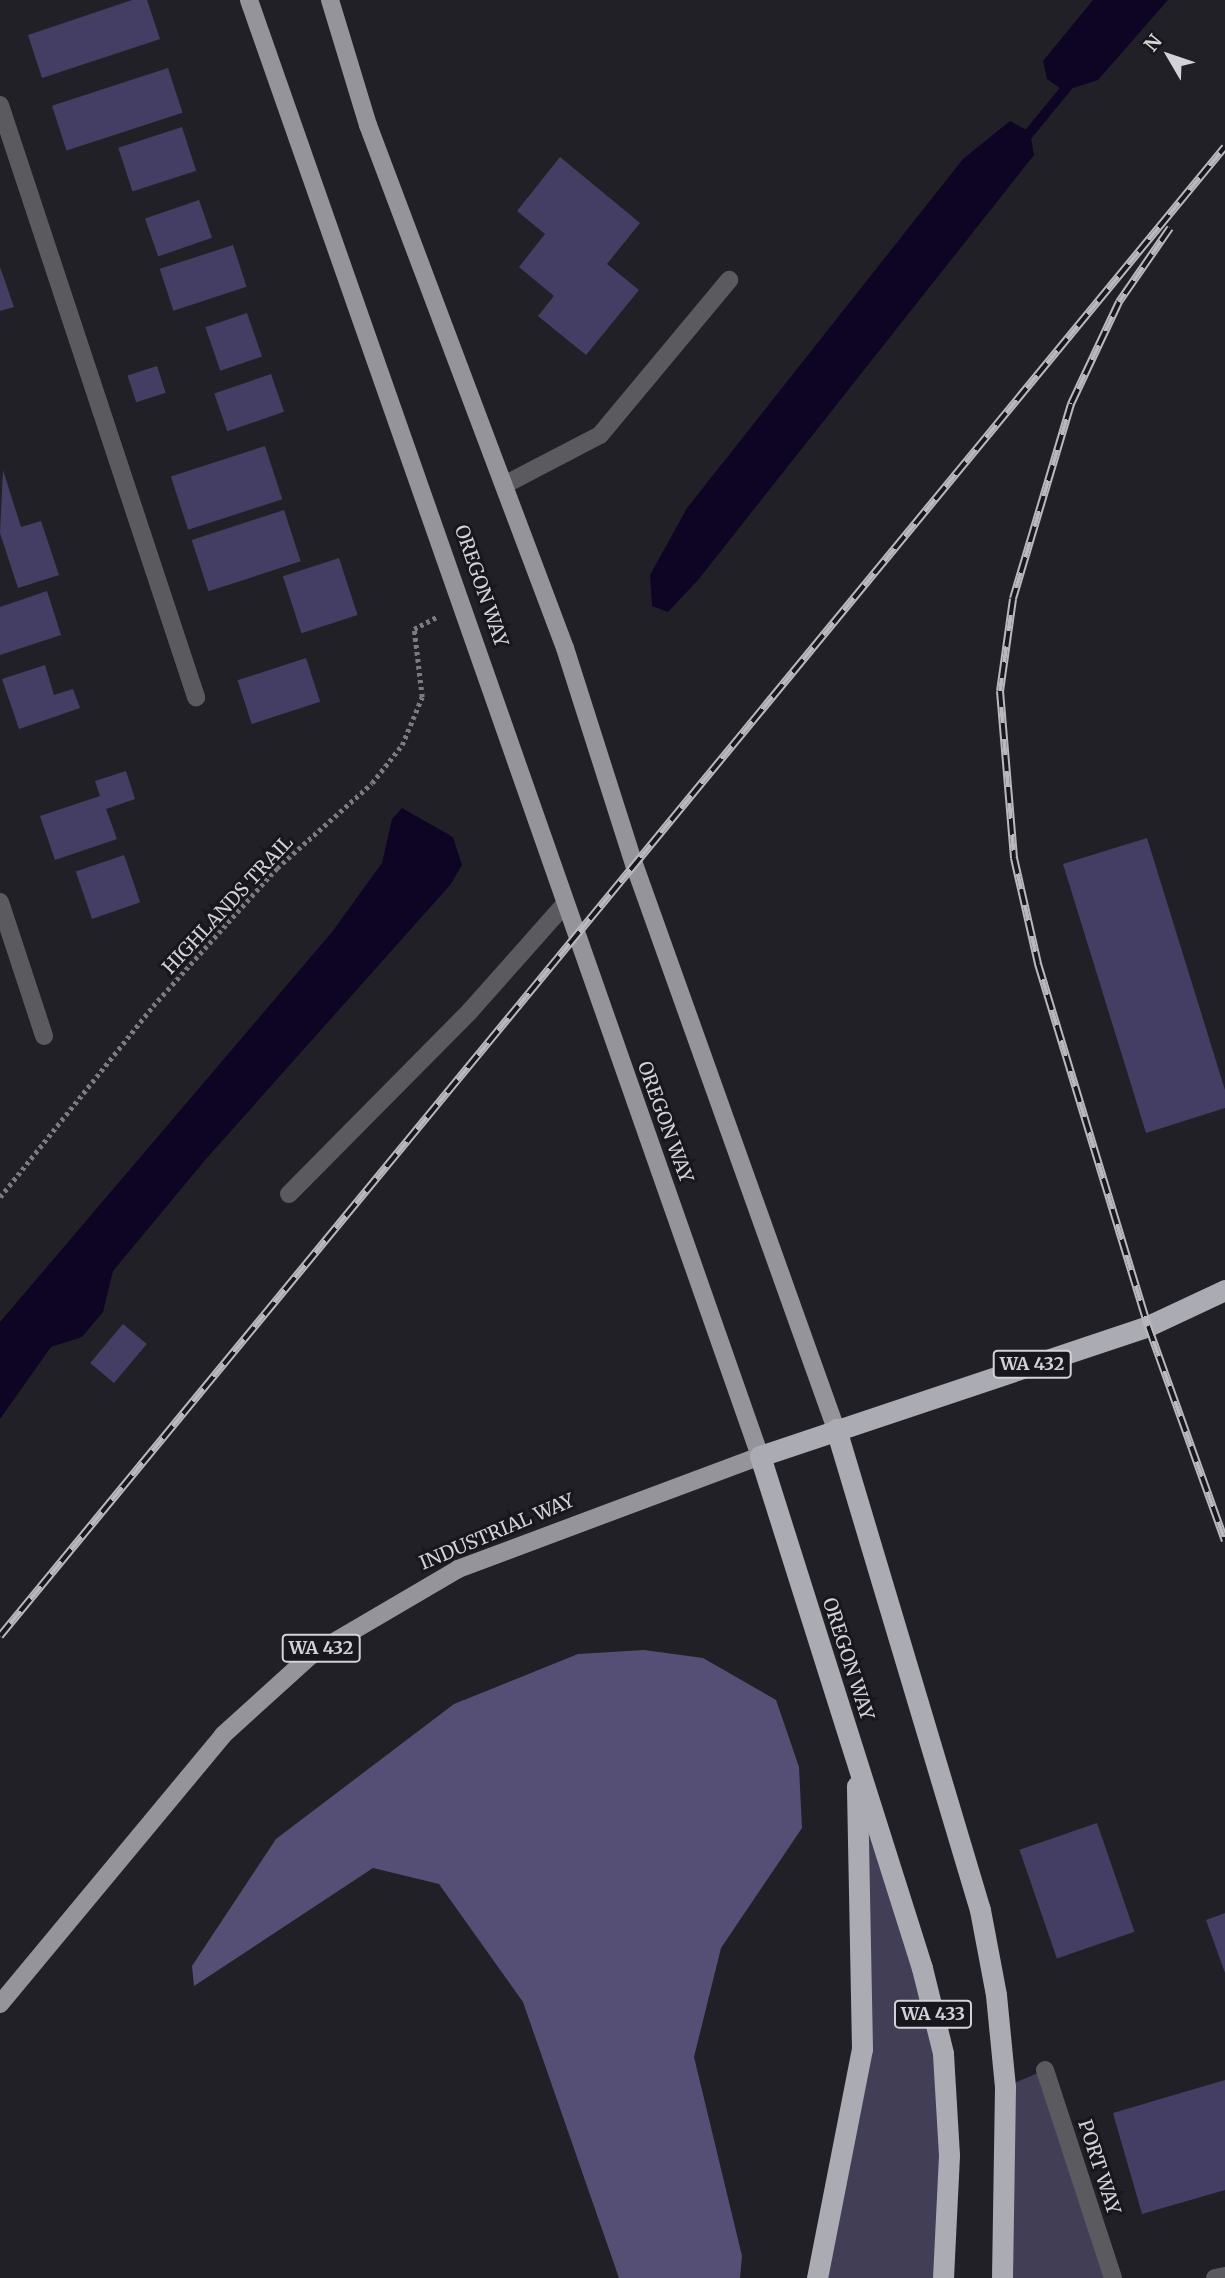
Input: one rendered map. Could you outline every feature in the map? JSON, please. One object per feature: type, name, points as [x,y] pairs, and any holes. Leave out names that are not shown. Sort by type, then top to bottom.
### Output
[{"type":"highway","name":"WA 432","points":[[836,1429],[1148,1326],[1225,1290]]},
{"type":"highway","name":"INDUSTRIAL WAY","points":[[760,1456],[836,1429]]},
{"type":"highway","name":"WA 433","points":[[836,1429],[980,1910],[996,1995],[1005,2087],[1002,2278]]},
{"type":"highway","name":"OREGON WAY","points":[[760,1456],[856,1759],[943,2053],[949,2155],[943,2278]]},
{"type":"highway","points":[[817,2278],[862,2049],[856,1759]]},
{"type":"main road","name":"OREGON WAY","points":[[249,0],[463,603],[564,905],[760,1456]]},
{"type":"main road","points":[[330,0],[368,125],[503,485],[836,1429]]},
{"type":"main road","name":"INDUSTRIAL WAY","points":[[0,2004],[223,1735],[310,1656],[458,1569],[760,1456]]},
{"type":"street","points":[[0,105],[197,697]]},
{"type":"street","points":[[503,485],[600,435],[729,280]]},
{"type":"street","points":[[0,902],[44,1036]]},
{"type":"street","points":[[289,1194],[470,1011],[564,905]]},
{"type":"street","name":"PORT WAY","points":[[1045,2070],[1114,2278]]},
{"type":"street","points":[[1214,2278],[1225,2276]]},
{"type":"path","name":"HIGHLANDS TRAIL","points":[[0,1197],[153,1006],[277,868],[372,783],[402,745],[422,696],[414,629],[463,603]]},
{"type":"shaded area","points":[[1093,0],[1168,0],[1098,80],[1064,91],[1047,79],[1043,61]]},
{"type":"shaded area","points":[[1010,121],[1030,132],[1034,155],[698,580],[668,612],[652,606],[650,575],[687,508],[963,159]]},
{"type":"shaded area","points":[[402,808],[453,837],[462,865],[451,884],[206,1159],[113,1271],[103,1312],[82,1337],[51,1347],[0,1419],[0,1322],[332,932],[382,863],[392,819]]},
{"type":"shaded area","points":[[644,1650],[703,1658],[776,1700],[799,1767],[802,1828],[721,1948],[694,2057],[742,2256],[740,2278],[619,2278],[523,2002],[439,1884],[373,1868],[194,1986],[192,1966],[276,1839],[454,1704],[578,1654]]},
{"type":"shaded area","points":[[856,1759],[943,2053],[943,2278],[817,2278],[855,2106]]},
{"type":"shaded area","points":[[1045,2070],[1113,2278],[1002,2278],[1005,2087]]},
{"type":"building","points":[[132,0],[147,0],[160,39],[42,78],[28,35]]},
{"type":"building","points":[[168,68],[183,113],[66,150],[52,106]]},
{"type":"building","points":[[182,127],[196,171],[132,191],[118,148]]},
{"type":"building","points":[[560,157],[640,223],[607,264],[639,290],[586,355],[538,316],[554,296],[519,267],[545,234],[517,211]]},
{"type":"building","points":[[199,200],[212,238],[158,256],[145,219]]},
{"type":"building","points":[[233,245],[247,287],[173,311],[160,269]]},
{"type":"building","points":[[0,267],[14,307],[0,311]]},
{"type":"building","points":[[247,313],[262,356],[220,371],[205,327]]},
{"type":"building","points":[[157,366],[166,393],[136,402],[128,376]]},
{"type":"building","points":[[271,374],[284,412],[227,431],[214,394]]},
{"type":"building","points":[[265,446],[282,499],[188,530],[171,477]]},
{"type":"building","points":[[3,470],[21,527],[41,521],[59,575],[18,588],[0,533]]},
{"type":"building","points":[[284,510],[301,561],[208,591],[192,540]]},
{"type":"building","points":[[339,558],[358,615],[301,633],[283,576]]},
{"type":"building","points":[[47,591],[61,635],[0,655],[0,607]]},
{"type":"building","points":[[306,658],[320,702],[252,724],[238,680]]},
{"type":"building","points":[[45,665],[54,695],[73,689],[80,708],[19,729],[2,679]]},
{"type":"building","points":[[126,771],[135,799],[106,809],[117,839],[55,860],[40,816],[100,796],[95,781]]},
{"type":"building","points":[[1147,838],[1225,1090],[1225,1108],[1146,1133],[1063,864]]},
{"type":"building","points":[[124,855],[140,902],[92,919],[76,872]]},
{"type":"building","points":[[123,1324],[147,1344],[114,1383],[90,1363]]},
{"type":"building","points":[[1097,1823],[1134,1932],[1057,1958],[1019,1850]]},
{"type":"building","points":[[1225,1913],[1225,1973],[1206,1920]]},
{"type":"building","points":[[1225,2080],[1225,2190],[1142,2214],[1113,2113]]},
{"type":"waterway","points":[[1022,142],[1072,81]]},
{"type":"railway","points":[[0,1636],[1225,147]]},
{"type":"railway","points":[[1170,228],[1119,302],[1071,404],[1013,599],[1000,691],[1014,858],[1038,964],[1148,1326],[1225,1541]]}]
